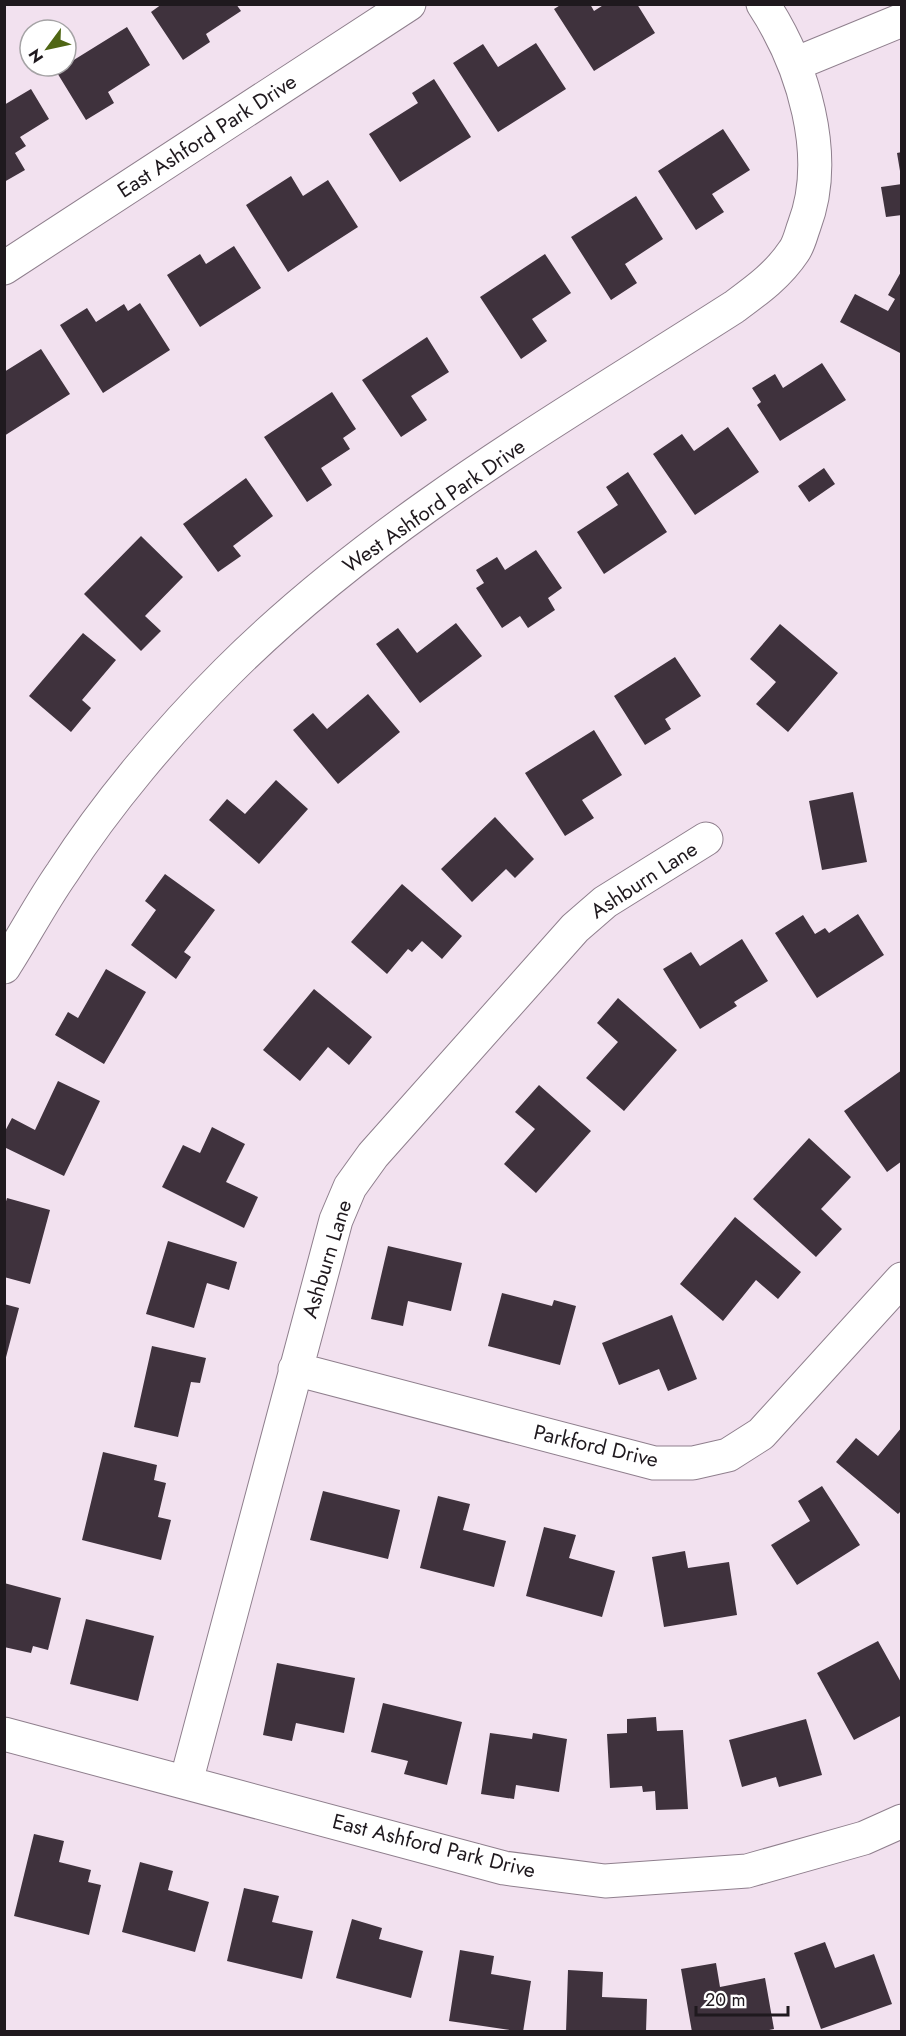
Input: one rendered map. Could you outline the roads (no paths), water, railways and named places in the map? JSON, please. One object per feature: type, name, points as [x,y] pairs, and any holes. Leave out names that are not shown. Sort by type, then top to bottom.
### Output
[{"type":"street","name":"East Ashford Park Drive","points":[[4,268],[409,4]]},
{"type":"street","points":[[763,4],[779,29],[795,64],[902,20]]},
{"type":"street","name":"West Ashford Park Drive","points":[[4,967],[62,872],[148,758],[227,672],[317,590],[399,525],[770,280],[796,250],[813,204],[816,151],[795,64]]},
{"type":"street","name":"Ashburn Lane","points":[[186,1782],[336,1220],[350,1186],[373,1155],[575,928],[605,902],[706,839]]},
{"type":"street","name":"Parkford Drive","points":[[295,1369],[654,1463],[693,1463],[728,1455],[761,1434],[902,1279]]},
{"type":"street","name":"East Ashford Park Drive","points":[[4,1734],[504,1868],[605,1881],[747,1871],[864,1838],[902,1821]]}]
